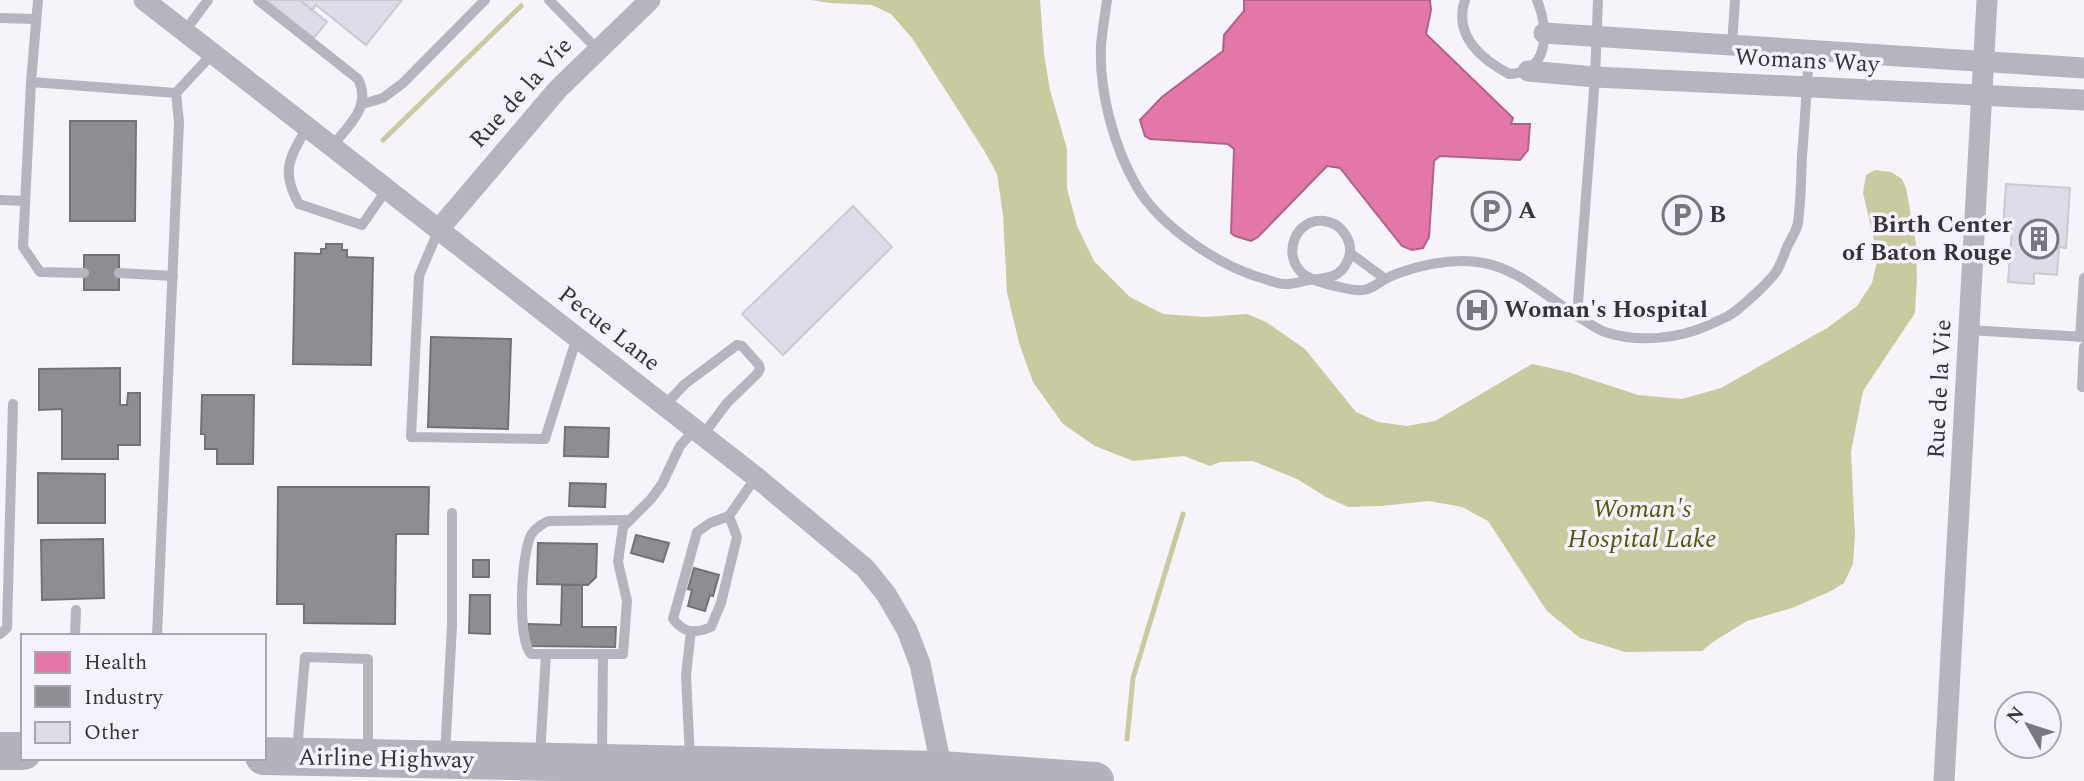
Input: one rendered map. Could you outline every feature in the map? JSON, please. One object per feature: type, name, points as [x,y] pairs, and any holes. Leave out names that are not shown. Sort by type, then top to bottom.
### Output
[{"type":"highway","points":[[0,751],[21,751]]},
{"type":"highway","name":"Airline Highway","points":[[280,757],[942,770],[1095,781]]},
{"type":"street","name":"Pecue Lane","points":[[144,0],[665,405],[865,568],[886,594],[907,630],[920,664],[942,770]]},
{"type":"street","name":"Rue de la Vie","points":[[439,229],[558,89],[650,0]]},
{"type":"street","name":"Rue de la Vie","points":[[1944,781],[1987,0]]},
{"type":"street","name":"Womans Way","points":[[1544,33],[2084,68]]},
{"type":"street","name":"Womans Way","points":[[1528,71],[1595,77],[2084,100]]},
{"type":"lane","points":[[38,0],[23,247],[40,272],[84,273]]},
{"type":"lane","points":[[185,32],[208,0]]},
{"type":"lane","points":[[258,0],[358,79],[364,91],[362,104],[356,117],[332,146]]},
{"type":"lane","points":[[362,104],[383,98],[403,83],[485,0]]},
{"type":"lane","points":[[549,0],[597,49]]},
{"type":"lane","points":[[1107,0],[1101,46],[1103,82],[1112,124],[1122,153],[1139,190],[1159,214],[1181,234],[1222,261],[1252,276],[1283,285],[1315,279],[1325,280],[1343,270],[1348,262],[1350,244],[1340,228],[1323,221],[1305,226],[1297,232],[1293,241],[1293,261],[1298,270],[1306,276],[1315,279],[1347,289],[1360,290],[1371,289],[1384,278],[1417,267],[1445,262],[1485,263],[1503,268],[1521,278],[1604,332],[1649,339],[1696,331],[1732,314],[1775,275],[1798,226],[1809,50]]},
{"type":"lane","points":[[1465,0],[1461,20],[1473,47],[1494,66],[1509,74],[1528,71],[1543,50],[1542,15],[1537,0]]},
{"type":"lane","points":[[1577,316],[1595,77],[1598,0]]},
{"type":"lane","points":[[1732,45],[1735,0]]},
{"type":"lane","points":[[0,18],[36,19]]},
{"type":"lane","points":[[157,634],[179,122],[176,93],[213,53]]},
{"type":"lane","points":[[31,82],[176,93]]},
{"type":"lane","points":[[307,127],[290,157],[289,186],[299,204],[362,225],[387,189]]},
{"type":"lane","points":[[0,200],[25,201]]},
{"type":"lane","points":[[439,229],[419,276],[411,437],[545,439],[577,337]]},
{"type":"lane","points":[[1350,253],[1384,278]]},
{"type":"lane","points":[[119,273],[173,276]]},
{"type":"lane","points":[[2084,278],[2084,387]]},
{"type":"lane","points":[[1969,330],[2083,341]]},
{"type":"lane","points":[[630,520],[548,521],[538,526],[531,536],[525,554],[522,586],[527,651],[531,654],[623,654],[627,601],[618,562],[623,527],[630,520],[651,499],[662,484],[680,446],[699,432],[757,374],[759,365],[737,345],[685,384],[665,405]]},
{"type":"lane","points":[[0,634],[7,628],[13,404]]},
{"type":"lane","points":[[729,516],[737,537],[721,603],[711,627],[698,632],[680,628],[673,619],[696,532],[729,516],[756,477]]},
{"type":"lane","points":[[445,760],[452,626],[452,513]]},
{"type":"lane","points":[[75,634],[76,610]]},
{"type":"lane","points":[[691,631],[685,675],[691,765]]},
{"type":"lane","points":[[540,762],[546,654]]},
{"type":"lane","points":[[602,763],[603,654]]},
{"type":"lane","points":[[280,757],[305,657],[368,659],[368,758]]},
{"type":"water","name":"Woman's Hospital Lake","points":[[811,0],[1040,0],[1050,90],[1067,149],[1067,188],[1077,226],[1094,261],[1130,297],[1163,314],[1205,317],[1247,314],[1266,322],[1305,349],[1356,412],[1378,422],[1407,426],[1435,421],[1532,364],[1568,372],[1638,395],[1682,399],[1721,388],[1827,328],[1857,306],[1872,283],[1878,257],[1863,193],[1866,175],[1875,170],[1891,172],[1902,179],[1906,188],[1916,244],[1915,313],[1863,391],[1851,452],[1855,535],[1853,564],[1844,583],[1792,608],[1747,621],[1702,651],[1625,652],[1580,638],[1547,611],[1488,521],[1462,507],[1429,501],[1348,507],[1297,479],[1253,461],[1220,462],[1210,466],[1184,456],[1133,461],[1095,446],[1063,424],[1033,382],[1019,343],[1007,292],[1003,215],[997,174],[985,152],[912,38],[891,14],[872,5]]},
{"type":"building: Health","points":[[1244,0],[1430,0],[1431,10],[1426,34],[1513,118],[1511,124],[1530,124],[1528,150],[1520,160],[1440,156],[1434,161],[1429,237],[1423,248],[1412,250],[1402,246],[1340,168],[1327,166],[1258,237],[1251,241],[1235,236],[1231,233],[1234,149],[1228,144],[1150,139],[1145,136],[1140,120],[1162,97],[1223,51],[1224,35],[1244,11]]},
{"type":"building: Industry","points":[[70,121],[136,121],[135,221],[70,221]]},
{"type":"building: Industry","points":[[326,244],[342,244],[342,250],[347,250],[347,257],[373,258],[371,365],[293,364],[295,253],[321,254],[321,249],[326,249]]},
{"type":"building: Industry","points":[[84,255],[119,255],[119,290],[84,290]]},
{"type":"building: Industry","points":[[431,337],[511,339],[508,429],[428,427]]},
{"type":"building: Industry","points":[[120,368],[120,405],[127,405],[128,393],[140,393],[140,445],[118,445],[118,459],[62,459],[62,409],[39,410],[39,369]]},
{"type":"building: Industry","points":[[202,395],[254,395],[253,464],[217,464],[217,449],[205,449],[205,434],[201,434]]},
{"type":"building: Industry","points":[[565,427],[609,428],[608,457],[564,456]]},
{"type":"building: Industry","points":[[38,473],[105,474],[105,523],[38,523]]},
{"type":"building: Industry","points":[[570,483],[606,484],[605,507],[569,506]]},
{"type":"building: Industry","points":[[278,487],[429,487],[428,534],[396,534],[395,624],[304,623],[304,604],[277,604]]},
{"type":"building: Industry","points":[[636,535],[669,543],[663,562],[631,553]]},
{"type":"building: Industry","points":[[103,539],[104,598],[42,600],[41,540]]},
{"type":"building: Industry","points":[[538,543],[597,544],[596,577],[588,585],[537,584]]},
{"type":"building: Industry","points":[[473,560],[489,560],[489,577],[473,577]]},
{"type":"building: Industry","points":[[694,568],[719,575],[705,611],[688,606],[692,590],[688,589]]},
{"type":"building: Industry","points":[[562,585],[582,585],[582,627],[616,627],[615,647],[528,646],[528,624],[561,625]]},
{"type":"building: Industry","points":[[470,595],[490,595],[490,634],[469,633]]},
{"type":"building: Other","points":[[266,0],[300,0],[327,22],[314,38]]},
{"type":"building: Other","points":[[300,0],[402,0],[366,45],[316,5],[312,10]]},
{"type":"building: Other","name":"Birth Center of Baton Rouge","points":[[2006,184],[2070,188],[2066,248],[2059,247],[2057,275],[2034,273],[2034,284],[2008,282],[2012,230],[2003,229]]},
{"type":"building: Other","points":[[853,206],[892,247],[783,355],[742,314]]},
{"type":"waterway","points":[[383,140],[521,6]]},
{"type":"waterway","points":[[1127,739],[1133,678],[1183,514]]},
{"type":"place","name":"A","points":[[1491,211]]},
{"type":"place","name":"B","points":[[1682,215]]},
{"type":"place","name":"Birth Center of Baton Rouge","points":[[2039,239]]},
{"type":"place","name":"Woman's Hospital","points":[[1477,310]]}]
